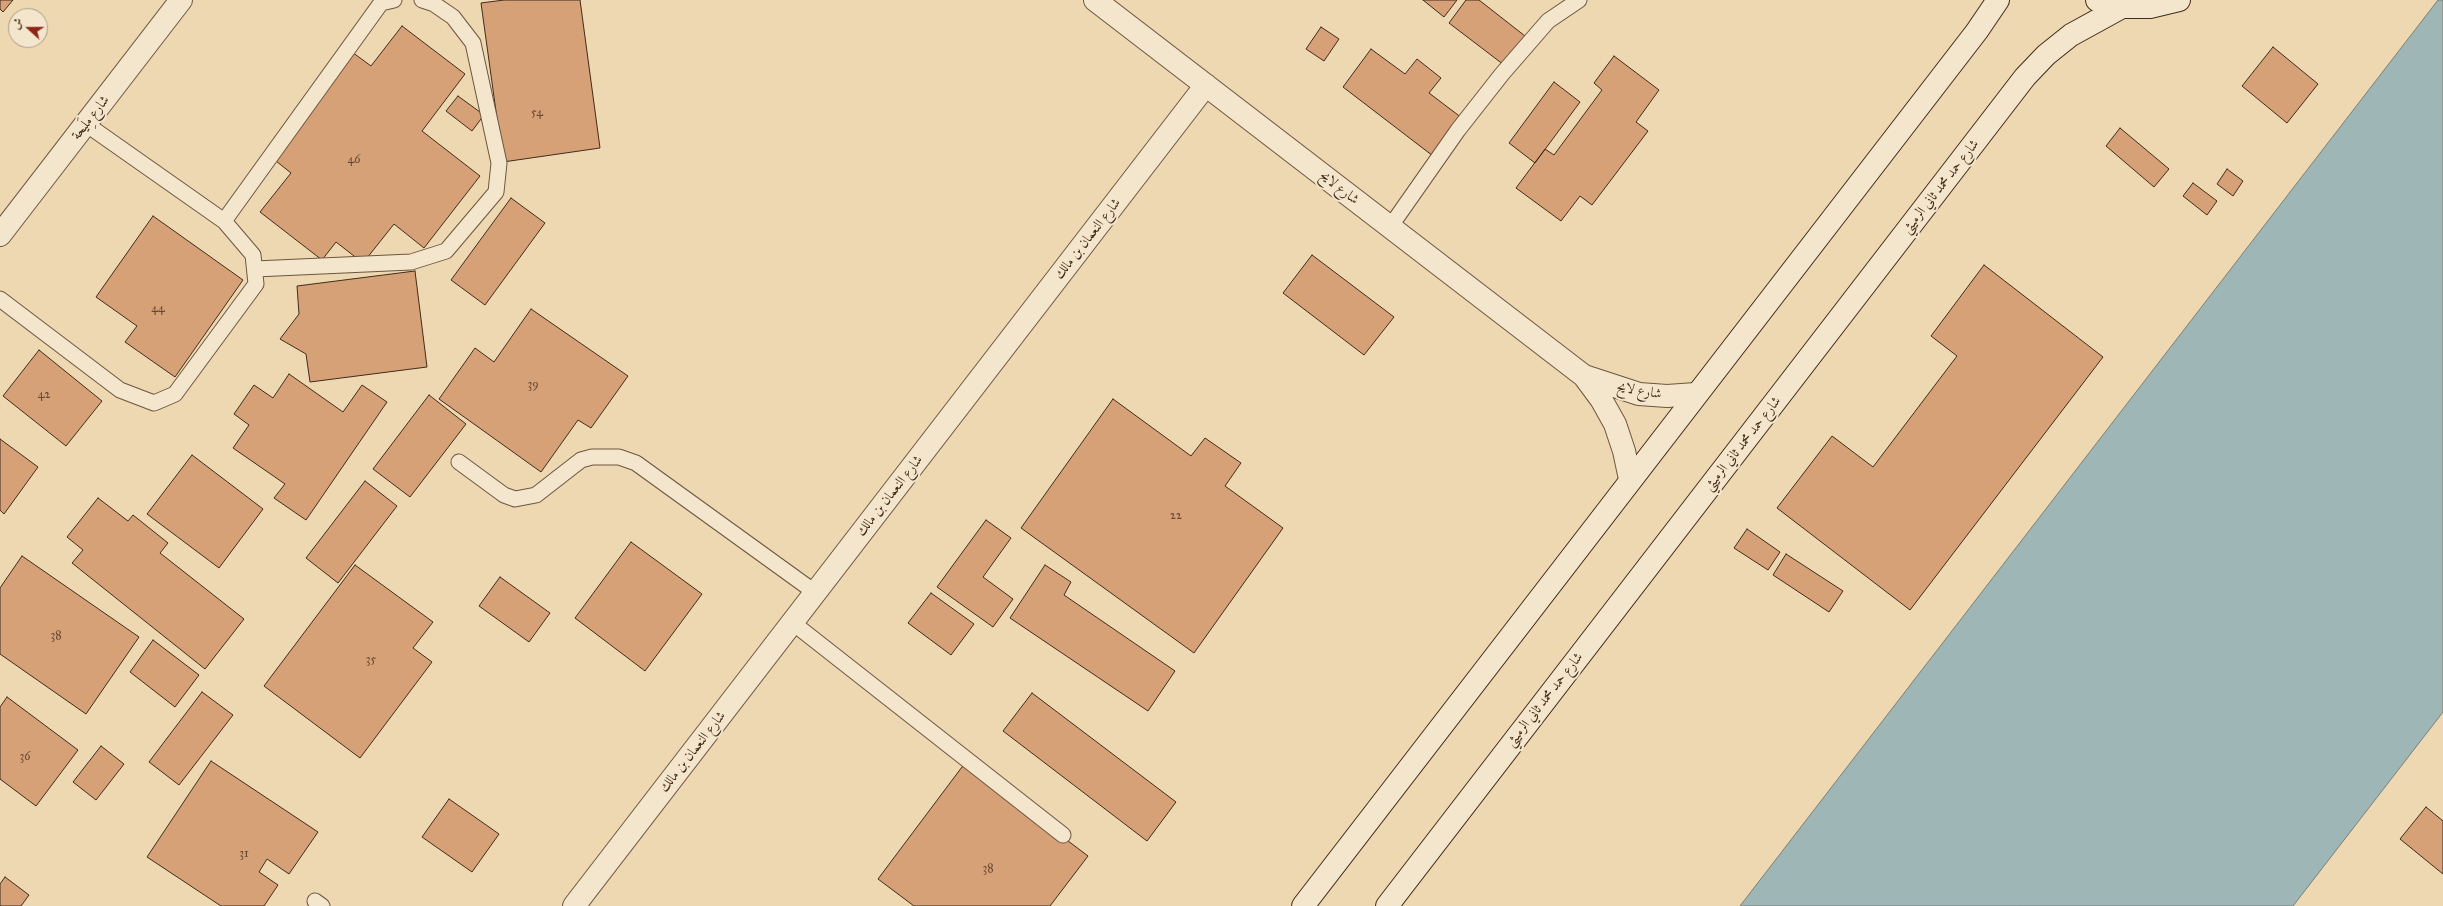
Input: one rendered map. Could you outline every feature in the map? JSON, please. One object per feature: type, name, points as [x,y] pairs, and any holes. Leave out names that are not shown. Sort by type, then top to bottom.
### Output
[{"type":"street","name":"شارع مِلَيحة","points":[[0,235],[181,0]]},
{"type":"street","name":"شارع لايح","points":[[1095,0],[1584,376],[1601,399],[1615,424],[1624,451],[1630,479]]},
{"type":"street","points":[[1303,906],[1630,479],[1977,32],[1998,0]]},
{"type":"street","points":[[2097,0],[2122,7],[2150,7],[2179,0]]},
{"type":"street","name":"شارع حمد محمد ثاني الرميثي","points":[[1387,906],[2025,77],[2046,55],[2071,35],[2122,7]]},
{"type":"street","name":"شارع النعمان بن مالك","points":[[574,906],[1206,85]]},
{"type":"street","name":"شارع لايح","points":[[1584,376],[1639,394],[1667,396],[1696,394]]},
{"type":"lane","points":[[224,221],[382,3],[394,0]]},
{"type":"lane","points":[[255,269],[411,262],[446,251],[496,192],[499,163],[473,43],[453,17],[434,4],[422,0]]},
{"type":"lane","points":[[1390,227],[1458,130],[1502,74],[1548,21],[1579,0]]},
{"type":"lane","points":[[0,299],[120,390],[154,403],[175,394],[256,284],[253,255],[224,221],[86,124]]},
{"type":"lane","points":[[459,462],[504,495],[516,499],[536,495],[581,460],[592,456],[619,457],[636,463],[816,593]]},
{"type":"lane","points":[[793,623],[1063,835]]},
{"type":"water","points":[[2438,0],[2443,0],[2443,712],[2293,906],[1740,906]]},
{"type":"building","points":[[0,0],[13,0],[3,12],[0,9]]},
{"type":"building","points":[[504,0],[580,0],[600,148],[503,162],[481,3]]},
{"type":"building","points":[[1423,0],[1457,0],[1444,17]]},
{"type":"building","points":[[1466,0],[1479,0],[1525,36],[1504,65],[1449,23]]},
{"type":"building","points":[[402,26],[465,74],[422,131],[480,176],[424,248],[394,224],[363,263],[336,242],[322,260],[260,212],[291,173],[271,157],[352,52],[371,66]]},
{"type":"building","points":[[1321,27],[1339,39],[1324,61],[1306,49]]},
{"type":"building","points":[[2273,47],[2318,84],[2287,123],[2242,86]]},
{"type":"building","points":[[1371,49],[1405,74],[1417,59],[1441,78],[1429,93],[1462,118],[1433,156],[1343,87]]},
{"type":"building","points":[[1614,56],[1659,90],[1636,122],[1648,131],[1592,205],[1580,196],[1561,221],[1516,188],[1545,149],[1554,155],[1602,90],[1594,83]]},
{"type":"building","points":[[1554,82],[1580,102],[1535,163],[1509,143]]},
{"type":"building","points":[[458,96],[484,115],[472,131],[446,111]]},
{"type":"building","points":[[2120,128],[2169,169],[2154,187],[2106,146]]},
{"type":"building","points":[[2227,169],[2243,181],[2233,196],[2217,184]]},
{"type":"building","points":[[2193,183],[2217,201],[2207,215],[2183,196]]},
{"type":"building","points":[[511,198],[545,223],[485,305],[451,280]]},
{"type":"building","points":[[153,216],[243,280],[175,377],[125,342],[137,326],[96,297]]},
{"type":"building","points":[[1312,255],[1394,317],[1364,355],[1283,293]]},
{"type":"building","points":[[1984,265],[2103,357],[1910,610],[1777,508],[1832,436],[1873,467],[1957,356],[1931,336]]},
{"type":"building","points":[[415,271],[427,367],[310,382],[306,354],[280,339],[299,314],[297,286]]},
{"type":"building","points":[[531,309],[628,376],[591,428],[578,420],[541,472],[439,399],[475,348],[494,362]]},
{"type":"building","points":[[39,350],[102,401],[66,446],[3,396]]},
{"type":"building","points":[[289,374],[343,412],[362,385],[387,402],[306,520],[274,498],[285,484],[233,448],[249,425],[234,414],[254,385],[273,398]]},
{"type":"building","points":[[429,395],[466,424],[410,497],[373,469]]},
{"type":"building","points":[[1113,399],[1191,456],[1205,438],[1241,463],[1225,486],[1283,528],[1194,653],[1021,528]]},
{"type":"building","points":[[0,439],[38,467],[4,514],[0,510]]},
{"type":"building","points":[[192,455],[263,509],[219,568],[147,514]]},
{"type":"building","points":[[365,481],[397,506],[338,583],[306,558]]},
{"type":"building","points":[[98,498],[128,521],[133,515],[168,543],[160,553],[244,619],[205,669],[72,563],[83,550],[67,537]]},
{"type":"building","points":[[986,520],[1011,538],[983,577],[1013,599],[993,627],[937,587]]},
{"type":"building","points":[[1747,529],[1780,552],[1768,570],[1734,548]]},
{"type":"building","points":[[631,542],[702,594],[645,671],[575,618]]},
{"type":"building","points":[[1786,554],[1843,591],[1829,612],[1773,575]]},
{"type":"building","points":[[22,556],[139,637],[86,714],[0,654],[0,588]]},
{"type":"building","points":[[355,565],[433,622],[413,648],[432,662],[360,758],[264,686]]},
{"type":"building","points":[[1045,565],[1071,582],[1064,595],[1175,671],[1148,711],[1010,618]]},
{"type":"building","points":[[500,577],[550,613],[529,642],[479,606]]},
{"type":"building","points":[[931,593],[974,624],[951,655],[908,623]]},
{"type":"building","points":[[153,640],[199,675],[175,707],[130,672]]},
{"type":"building","points":[[202,692],[233,715],[179,785],[149,762]]},
{"type":"building","points":[[1032,693],[1176,802],[1147,841],[1003,731]]},
{"type":"building","points":[[7,697],[78,750],[36,806],[0,779],[0,707]]},
{"type":"building","points":[[101,746],[124,764],[96,800],[73,782]]},
{"type":"building","points":[[211,761],[318,832],[289,874],[267,859],[259,872],[278,885],[264,906],[221,906],[147,857]]},
{"type":"building","points":[[965,763],[1088,856],[1050,906],[914,906],[878,879]]},
{"type":"building","points":[[449,799],[499,834],[472,872],[422,837]]},
{"type":"building","points":[[2426,807],[2443,821],[2443,874],[2400,839]]},
{"type":"building","points":[[5,877],[29,895],[21,906],[0,906],[0,884]]}]
